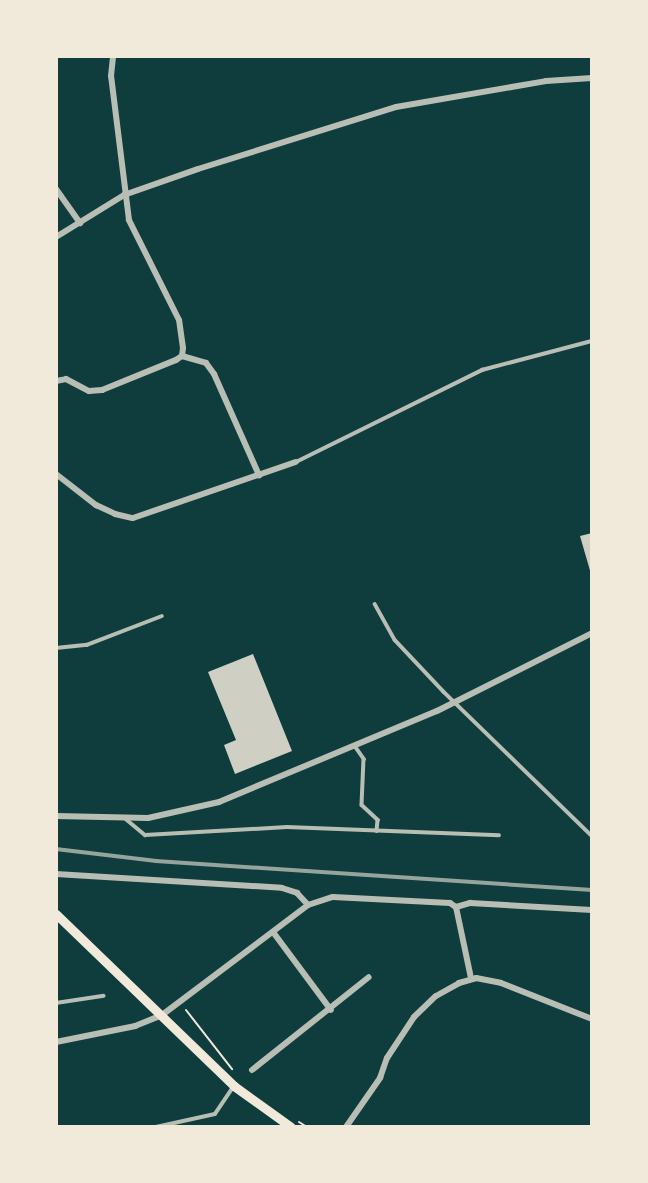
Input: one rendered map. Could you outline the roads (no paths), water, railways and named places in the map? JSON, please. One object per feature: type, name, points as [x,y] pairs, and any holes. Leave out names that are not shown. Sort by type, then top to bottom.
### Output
[{"type":"main road","points":[[56,914],[234,1086],[291,1127]]},
{"type":"street","points":[[113,56],[111,76],[124,195],[135,234],[179,320],[185,340],[182,356]]},
{"type":"street","points":[[56,237],[124,195],[397,107],[546,81],[592,78]]},
{"type":"street","points":[[56,189],[80,223]]},
{"type":"street","points":[[56,381],[73,381],[95,392],[182,356],[206,363],[214,374],[259,475]]},
{"type":"street","points":[[56,474],[96,505],[115,514],[133,518],[296,462]]},
{"type":"street","points":[[56,816],[126,819],[197,809],[455,703],[592,633]]},
{"type":"street","points":[[56,874],[282,888],[297,893],[308,905]]},
{"type":"street","points":[[56,1042],[135,1026],[162,1015],[308,905],[333,897],[450,903],[456,907],[471,978]]},
{"type":"street","points":[[456,907],[470,903],[592,910]]},
{"type":"street","points":[[273,932],[331,1010]]},
{"type":"street","points":[[252,1070],[331,1010],[369,977]]},
{"type":"street","points":[[346,1127],[380,1078],[387,1058],[414,1017],[436,996],[471,978],[501,983],[592,1018]]},
{"type":"lane","points":[[296,462],[482,370],[592,341]]},
{"type":"lane","points":[[375,604],[395,639],[455,703],[592,836]]},
{"type":"lane","points":[[56,648],[87,645],[162,616]]},
{"type":"lane","points":[[355,746],[364,759],[362,805],[377,820],[377,831]]},
{"type":"lane","points":[[126,819],[145,835],[287,827],[499,835]]},
{"type":"lane","points":[[56,1003],[103,996]]},
{"type":"lane","points":[[156,1127],[215,1114],[234,1086]]},
{"type":"railway","points":[[56,849],[156,861],[592,890]]}]
